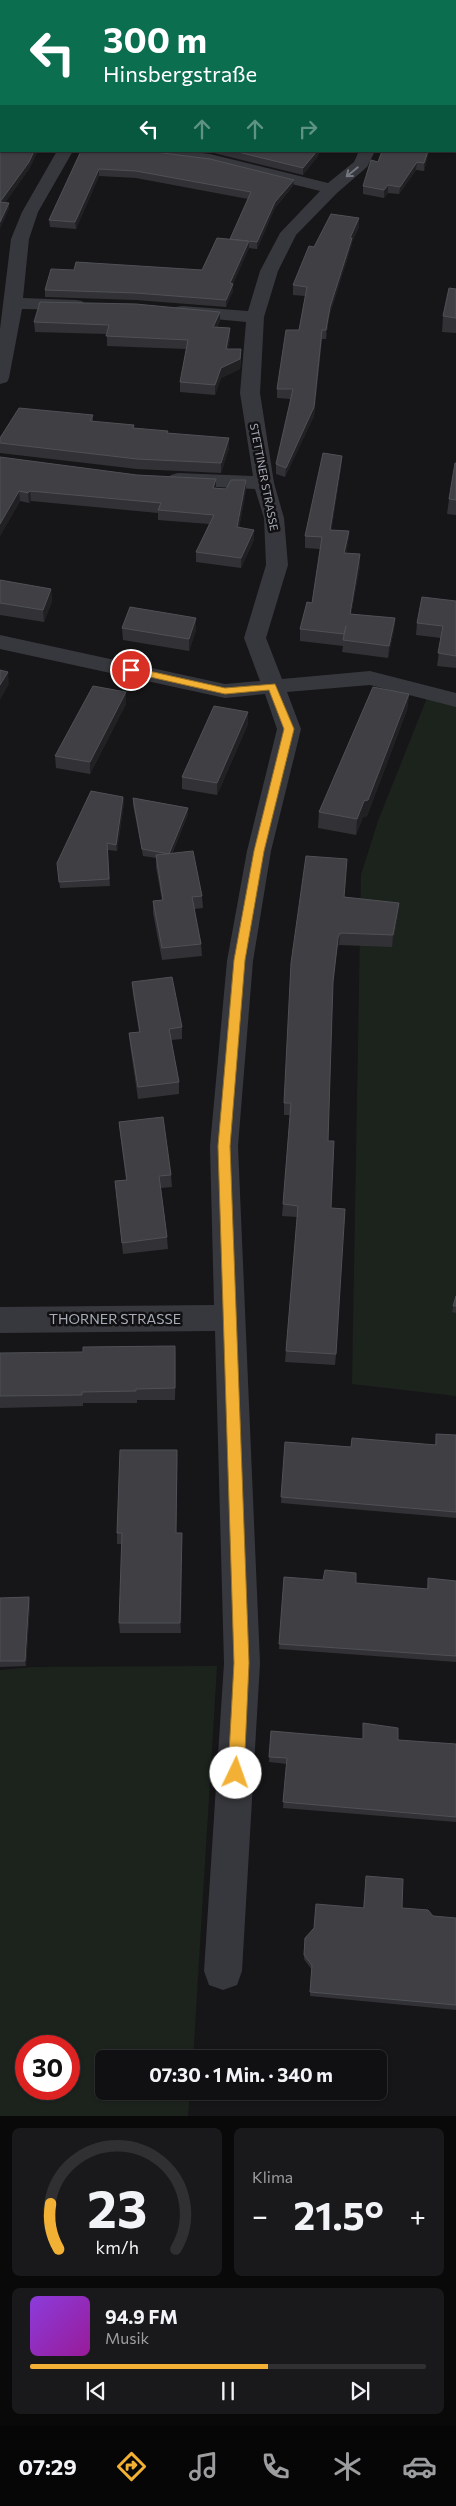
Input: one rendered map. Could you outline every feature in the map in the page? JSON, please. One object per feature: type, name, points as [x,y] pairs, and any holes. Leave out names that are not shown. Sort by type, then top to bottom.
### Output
[{"type":"street","points":[[0,378],[14,303],[20,239],[30,212],[63,152]]},
{"type":"street","points":[[154,152],[210,159],[331,189]]},
{"type":"street","name":"STETTINER STRASSE","points":[[223,1971],[242,1663],[224,1146],[240,960],[259,851],[289,729],[255,638],[277,565],[274,518],[264,483],[250,393],[255,317],[269,271],[289,233],[331,189],[361,164],[367,152]]},
{"type":"street","points":[[14,303],[89,306]]},
{"type":"street","points":[[164,309],[255,317]]},
{"type":"street","points":[[157,478],[264,483]]},
{"type":"street","points":[[0,642],[225,691],[370,678],[456,700]]},
{"type":"street","name":"THORNER STRASSE","points":[[0,1320],[231,1318]]},
{"type":"shaded area","points":[[429,693],[456,700],[456,1396],[352,1384],[361,875],[378,821]]},
{"type":"shaded area","points":[[217,1666],[194,2050],[95,2050],[95,2100],[189,2100],[188,2116],[0,2116],[0,1670],[32,1667]]},
{"type":"building","points":[[0,152],[34,152],[29,162],[0,202]]},
{"type":"building","points":[[81,152],[155,152],[210,159],[294,180],[275,202],[257,242],[249,241],[230,283],[233,284],[226,300],[136,293],[45,290],[51,269],[74,270],[76,262],[202,270],[217,238],[248,241],[230,239],[251,192],[136,171],[99,169],[75,222],[49,220]]},
{"type":"building","points":[[238,152],[316,152],[303,168]]},
{"type":"building","points":[[382,152],[428,152],[424,163],[417,162],[400,187],[388,185],[384,190],[363,186],[371,160],[378,162]]},
{"type":"building","points":[[0,202],[9,203],[0,222]]},
{"type":"building","points":[[331,214],[359,218],[350,238],[352,238],[330,307],[326,330],[322,330],[314,407],[286,468],[276,464],[293,389],[277,389],[286,330],[299,330],[307,287],[293,285],[309,246],[314,247]]},
{"type":"building","points":[[449,288],[456,289],[456,318],[443,316]]},
{"type":"building","points":[[40,302],[136,304],[220,312],[213,327],[230,328],[226,349],[241,349],[240,359],[221,368],[215,385],[180,382],[188,340],[106,336],[109,325],[34,322]]},
{"type":"building","points":[[19,408],[93,415],[90,421],[134,425],[133,428],[168,431],[167,433],[229,438],[221,463],[137,459],[0,443],[0,438]]},
{"type":"building","points":[[323,453],[342,456],[330,530],[349,531],[344,553],[360,554],[350,614],[395,618],[389,646],[343,640],[346,626],[344,634],[300,629],[307,602],[312,603],[322,537],[305,536]]},
{"type":"building","points":[[0,457],[137,475],[216,479],[213,488],[226,489],[231,480],[246,480],[237,527],[254,530],[241,558],[196,552],[214,515],[158,510],[161,503],[30,491],[28,493],[19,491],[0,524]]},
{"type":"building","points":[[456,463],[456,500],[449,499]]},
{"type":"building","points":[[0,580],[51,589],[43,610],[0,603]]},
{"type":"building","points":[[422,597],[456,601],[456,656],[438,653],[443,626],[417,623]]},
{"type":"building","points":[[130,607],[196,618],[189,639],[122,628]]},
{"type":"building","points":[[0,670],[8,672],[0,685]]},
{"type":"building","points":[[93,686],[126,692],[90,762],[55,756]]},
{"type":"building","points":[[373,687],[409,694],[368,800],[364,801],[357,819],[319,812]]},
{"type":"building","points":[[214,706],[248,712],[217,783],[182,777]]},
{"type":"building","points":[[91,791],[123,797],[116,845],[107,843],[109,879],[59,882],[57,863]]},
{"type":"building","points":[[133,798],[188,808],[169,854],[142,849]]},
{"type":"building","points":[[193,851],[202,896],[192,897],[201,944],[162,948],[153,901],[163,900],[156,855]]},
{"type":"building","points":[[306,856],[347,859],[344,897],[399,903],[393,935],[340,933],[338,938],[333,982],[328,1141],[334,1141],[331,1208],[345,1209],[336,1354],[286,1351],[298,1206],[283,1204],[291,1103],[284,1103],[291,963]]},
{"type":"building","points":[[172,977],[182,1027],[169,1029],[179,1082],[138,1087],[129,1033],[140,1032],[132,982]]},
{"type":"building","points":[[163,1117],[171,1175],[159,1176],[167,1237],[122,1243],[115,1181],[127,1180],[119,1122]]},
{"type":"building","points":[[175,1346],[175,1388],[82,1392],[82,1395],[0,1396],[0,1353],[83,1352],[83,1347]]},
{"type":"building","points":[[436,1434],[456,1435],[456,1512],[281,1497],[285,1442],[351,1447],[352,1438],[436,1445]]},
{"type":"building","points":[[120,1450],[177,1450],[176,1533],[182,1533],[180,1623],[119,1623],[122,1533],[117,1533]]},
{"type":"building","points":[[325,1570],[356,1573],[356,1583],[428,1589],[428,1578],[456,1581],[456,1656],[279,1644],[284,1577],[323,1580]]},
{"type":"building","points":[[29,1597],[25,1661],[0,1661],[0,1598]]},
{"type":"building","points":[[363,1723],[398,1728],[398,1740],[456,1744],[456,1817],[283,1802],[287,1758],[269,1757],[271,1731],[363,1739]]},
{"type":"building","points":[[366,1876],[403,1879],[402,1908],[428,1910],[433,1916],[456,1918],[456,2005],[310,1992],[312,1965],[304,1955],[305,1938],[314,1928],[316,1904],[364,1908]]},
{"type":"route","points":[[131,670],[225,691],[272,686],[289,729],[259,851],[240,960],[224,1146],[242,1663],[236,1773]]}]
